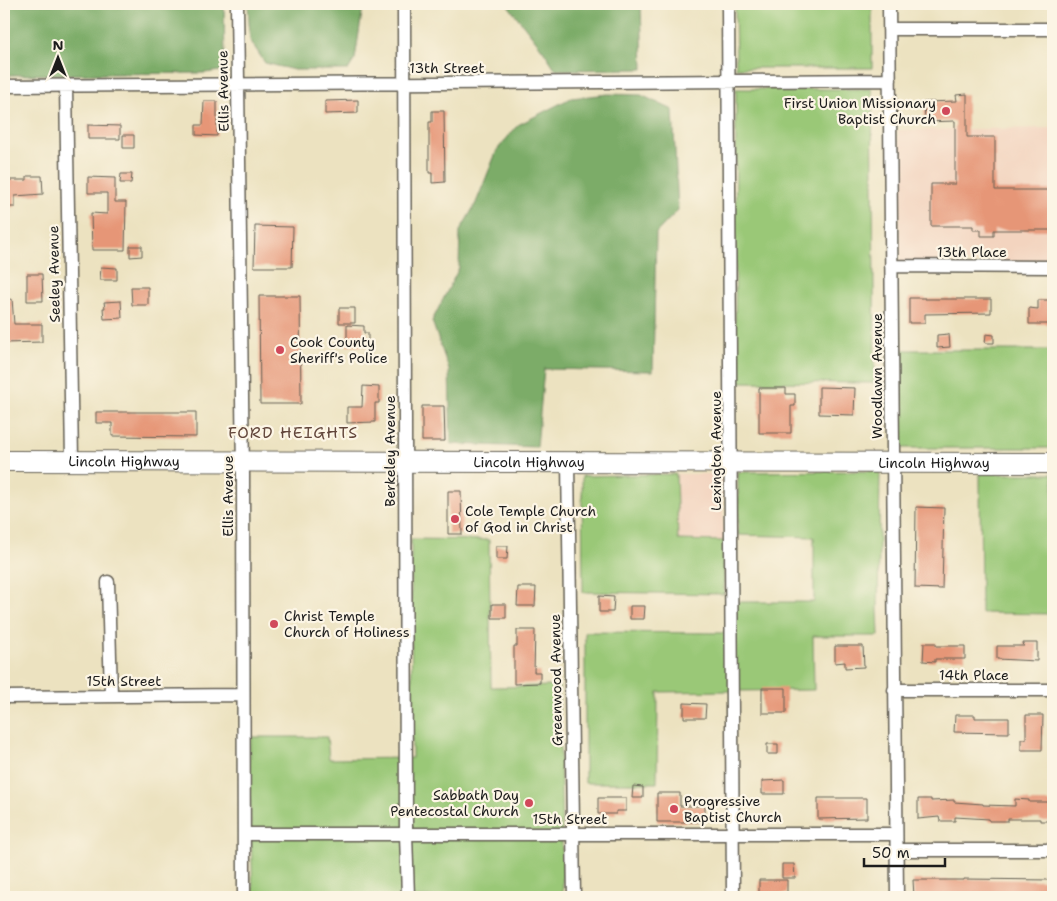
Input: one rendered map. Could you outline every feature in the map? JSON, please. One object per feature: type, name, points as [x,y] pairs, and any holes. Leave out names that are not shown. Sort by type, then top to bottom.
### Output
[{"type":"main road","name":"Lincoln Highway","points":[[4,462],[1053,463]]},
{"type":"street","name":"Ellis Avenue","points":[[237,4],[244,695],[244,897]]},
{"type":"street","name":"Berkeley Avenue","points":[[404,4],[406,834],[408,897]]},
{"type":"street","name":"Lexington Avenue","points":[[728,4],[733,897]]},
{"type":"street","name":"Woodlawn Avenue","points":[[889,4],[897,897]]},
{"type":"street","points":[[889,29],[1053,29]]},
{"type":"street","name":"13th Street","points":[[4,86],[890,80]]},
{"type":"street","name":"Seeley Avenue","points":[[66,86],[72,462]]},
{"type":"street","name":"13th Place","points":[[891,266],[1053,267]]},
{"type":"street","name":"Greenwood Avenue","points":[[568,462],[574,897]]},
{"type":"street","points":[[108,582],[111,696]]},
{"type":"street","name":"14th Place","points":[[894,690],[1053,690]]},
{"type":"street","name":"15th Street","points":[[4,697],[244,695]]},
{"type":"street","name":"15th Street","points":[[244,834],[896,834]]},
{"type":"street","points":[[897,850],[1053,850]]},
{"type":"shaded area","points":[[1053,128],[1053,262],[900,263],[898,130]]},
{"type":"shaded area","points":[[676,474],[722,474],[724,541],[678,541]]},
{"type":"green space","points":[[4,4],[224,4],[225,63],[220,71],[205,73],[4,75]]},
{"type":"green space","points":[[248,4],[362,4],[355,59],[348,70],[294,70],[265,63],[250,40]]},
{"type":"green space","points":[[507,4],[641,4],[643,69],[556,70]]},
{"type":"green space","points":[[735,4],[872,4],[872,68],[736,68]]},
{"type":"green space","points":[[736,89],[872,89],[875,383],[735,382]]},
{"type":"green space","points":[[608,94],[641,95],[673,110],[678,210],[656,233],[653,371],[544,369],[537,447],[451,444],[449,370],[432,321],[459,268],[460,231],[476,203],[497,150],[518,125],[571,98]]},
{"type":"green space","points":[[901,350],[1053,350],[1053,448],[902,448]]},
{"type":"green space","points":[[880,471],[879,636],[813,636],[814,690],[658,692],[657,783],[585,783],[585,632],[727,633],[726,602],[814,602],[814,537],[738,535],[738,472]]},
{"type":"green space","points":[[676,474],[678,540],[724,541],[724,594],[583,592],[582,476]]},
{"type":"green space","points":[[980,474],[1053,474],[1053,614],[981,613]]},
{"type":"green space","points":[[411,539],[489,540],[491,687],[559,686],[563,897],[253,897],[248,737],[327,737],[329,759],[412,758]]},
{"type":"building","points":[[967,94],[967,137],[995,137],[995,190],[1053,190],[1053,230],[994,230],[994,236],[981,236],[981,230],[973,230],[973,226],[931,226],[931,184],[955,184],[955,121],[925,122],[924,102],[957,101],[956,95]]},
{"type":"building","points":[[358,100],[358,113],[325,114],[325,101]]},
{"type":"building","points":[[204,101],[217,101],[217,136],[196,135],[196,125],[203,125]]},
{"type":"building","points":[[432,111],[444,111],[445,182],[432,183],[432,173],[429,173],[429,122],[432,122]]},
{"type":"building","points":[[88,125],[120,126],[120,139],[88,139]]},
{"type":"building","points":[[123,135],[134,135],[134,148],[123,148]]},
{"type":"building","points":[[121,174],[132,174],[131,183],[120,183]]},
{"type":"building","points":[[27,176],[42,176],[43,194],[15,196],[15,207],[4,207],[4,186],[7,186],[7,180],[27,180]]},
{"type":"building","points":[[88,177],[115,178],[115,202],[126,202],[125,250],[92,250],[91,213],[107,214],[107,193],[88,193]]},
{"type":"building","points":[[255,226],[293,227],[292,267],[254,267]]},
{"type":"building","points":[[130,246],[142,246],[142,256],[130,257]]},
{"type":"building","points":[[101,267],[117,268],[117,280],[100,280]]},
{"type":"building","points":[[27,274],[42,274],[43,301],[27,301]]},
{"type":"building","points":[[131,287],[148,287],[148,305],[132,305]]},
{"type":"building","points":[[259,296],[300,296],[301,404],[260,404]]},
{"type":"building","points":[[909,298],[991,299],[991,313],[925,314],[925,323],[909,323]]},
{"type":"building","points":[[12,299],[14,324],[42,324],[42,342],[4,343],[4,300]]},
{"type":"building","points":[[1038,300],[1051,300],[1051,324],[1029,324],[1029,308],[1038,309]]},
{"type":"building","points":[[121,301],[122,318],[104,319],[104,302]]},
{"type":"building","points":[[339,308],[355,308],[355,323],[339,323]]},
{"type":"building","points":[[347,325],[364,326],[364,333],[368,333],[368,346],[347,346]]},
{"type":"building","points":[[949,334],[950,347],[937,348],[937,335]]},
{"type":"building","points":[[986,334],[994,335],[994,343],[985,343]]},
{"type":"building","points":[[363,386],[379,387],[379,403],[375,403],[375,422],[347,423],[347,407],[362,407]]},
{"type":"building","points":[[819,387],[855,388],[854,415],[819,414]]},
{"type":"building","points":[[759,388],[786,388],[786,394],[795,394],[795,406],[791,406],[791,433],[759,433]]},
{"type":"building","points":[[422,406],[444,406],[445,441],[422,441]]},
{"type":"building","points":[[96,412],[196,412],[196,437],[112,436],[112,423],[96,423]]},
{"type":"building","points":[[448,491],[461,491],[462,534],[448,534]]},
{"type":"building","points":[[916,507],[944,508],[942,589],[915,588]]},
{"type":"building","points":[[496,546],[508,546],[507,559],[496,559]]},
{"type":"building","points":[[518,587],[536,587],[535,606],[517,606]]},
{"type":"building","points":[[599,596],[614,597],[613,612],[599,612]]},
{"type":"building","points":[[492,604],[506,604],[506,618],[492,618]]},
{"type":"building","points":[[630,606],[645,606],[644,619],[630,619]]},
{"type":"building","points":[[517,630],[535,630],[534,672],[540,672],[540,683],[514,684],[514,646],[517,646]]},
{"type":"building","points":[[924,643],[936,643],[936,646],[965,646],[965,659],[935,659],[935,662],[923,661]]},
{"type":"building","points":[[1023,643],[1037,643],[1037,661],[997,659],[997,646],[1024,646]]},
{"type":"building","points":[[835,646],[863,646],[864,667],[845,668],[845,662],[835,663]]},
{"type":"building","points":[[762,688],[786,688],[786,713],[762,713]]},
{"type":"building","points":[[684,703],[706,704],[705,718],[684,718]]},
{"type":"building","points":[[955,715],[975,715],[975,718],[1009,718],[1009,733],[954,732]]},
{"type":"building","points":[[1026,715],[1043,715],[1042,750],[1021,750],[1021,739],[1026,739]]},
{"type":"building","points":[[767,744],[778,744],[778,754],[767,754]]},
{"type":"building","points":[[784,780],[784,794],[762,794],[762,781]]},
{"type":"building","points":[[633,786],[643,787],[643,798],[632,798]]},
{"type":"building","points":[[657,793],[680,793],[680,806],[705,806],[705,822],[657,822]]},
{"type":"building","points":[[598,798],[626,798],[626,811],[616,811],[616,814],[598,814]]},
{"type":"building","points":[[818,798],[867,798],[867,818],[818,819]]},
{"type":"building","points":[[918,799],[931,799],[931,801],[954,800],[954,802],[983,805],[1015,806],[1015,799],[1029,800],[1029,802],[1053,802],[1053,821],[1008,819],[1008,821],[989,821],[989,819],[955,817],[955,821],[940,821],[939,817],[918,819]]},
{"type":"building","points":[[782,864],[794,864],[795,878],[782,878]]},
{"type":"building","points":[[759,880],[787,880],[787,894],[759,895]]},
{"type":"building","points":[[913,880],[1051,880],[1051,896],[1002,895],[1002,897],[986,897],[986,895],[952,895],[952,897],[914,897]]},
{"type":"place","name":"First Union Missionary Baptist Church","points":[[946,111]]},
{"type":"place","name":"Cook County Sheriff's Police","points":[[280,350]]},
{"type":"place","name":"Cole Temple Church of God in Christ","points":[[455,519]]},
{"type":"place","name":"Christ Temple Church of Holiness","points":[[274,624]]},
{"type":"place","name":"Sabbath Day Pentecostal Church","points":[[529,803]]},
{"type":"place","name":"Progressive Baptist Church","points":[[674,809]]},
{"type":"district","name":"FORD HEIGHTS","points":[[293,432]]}]
